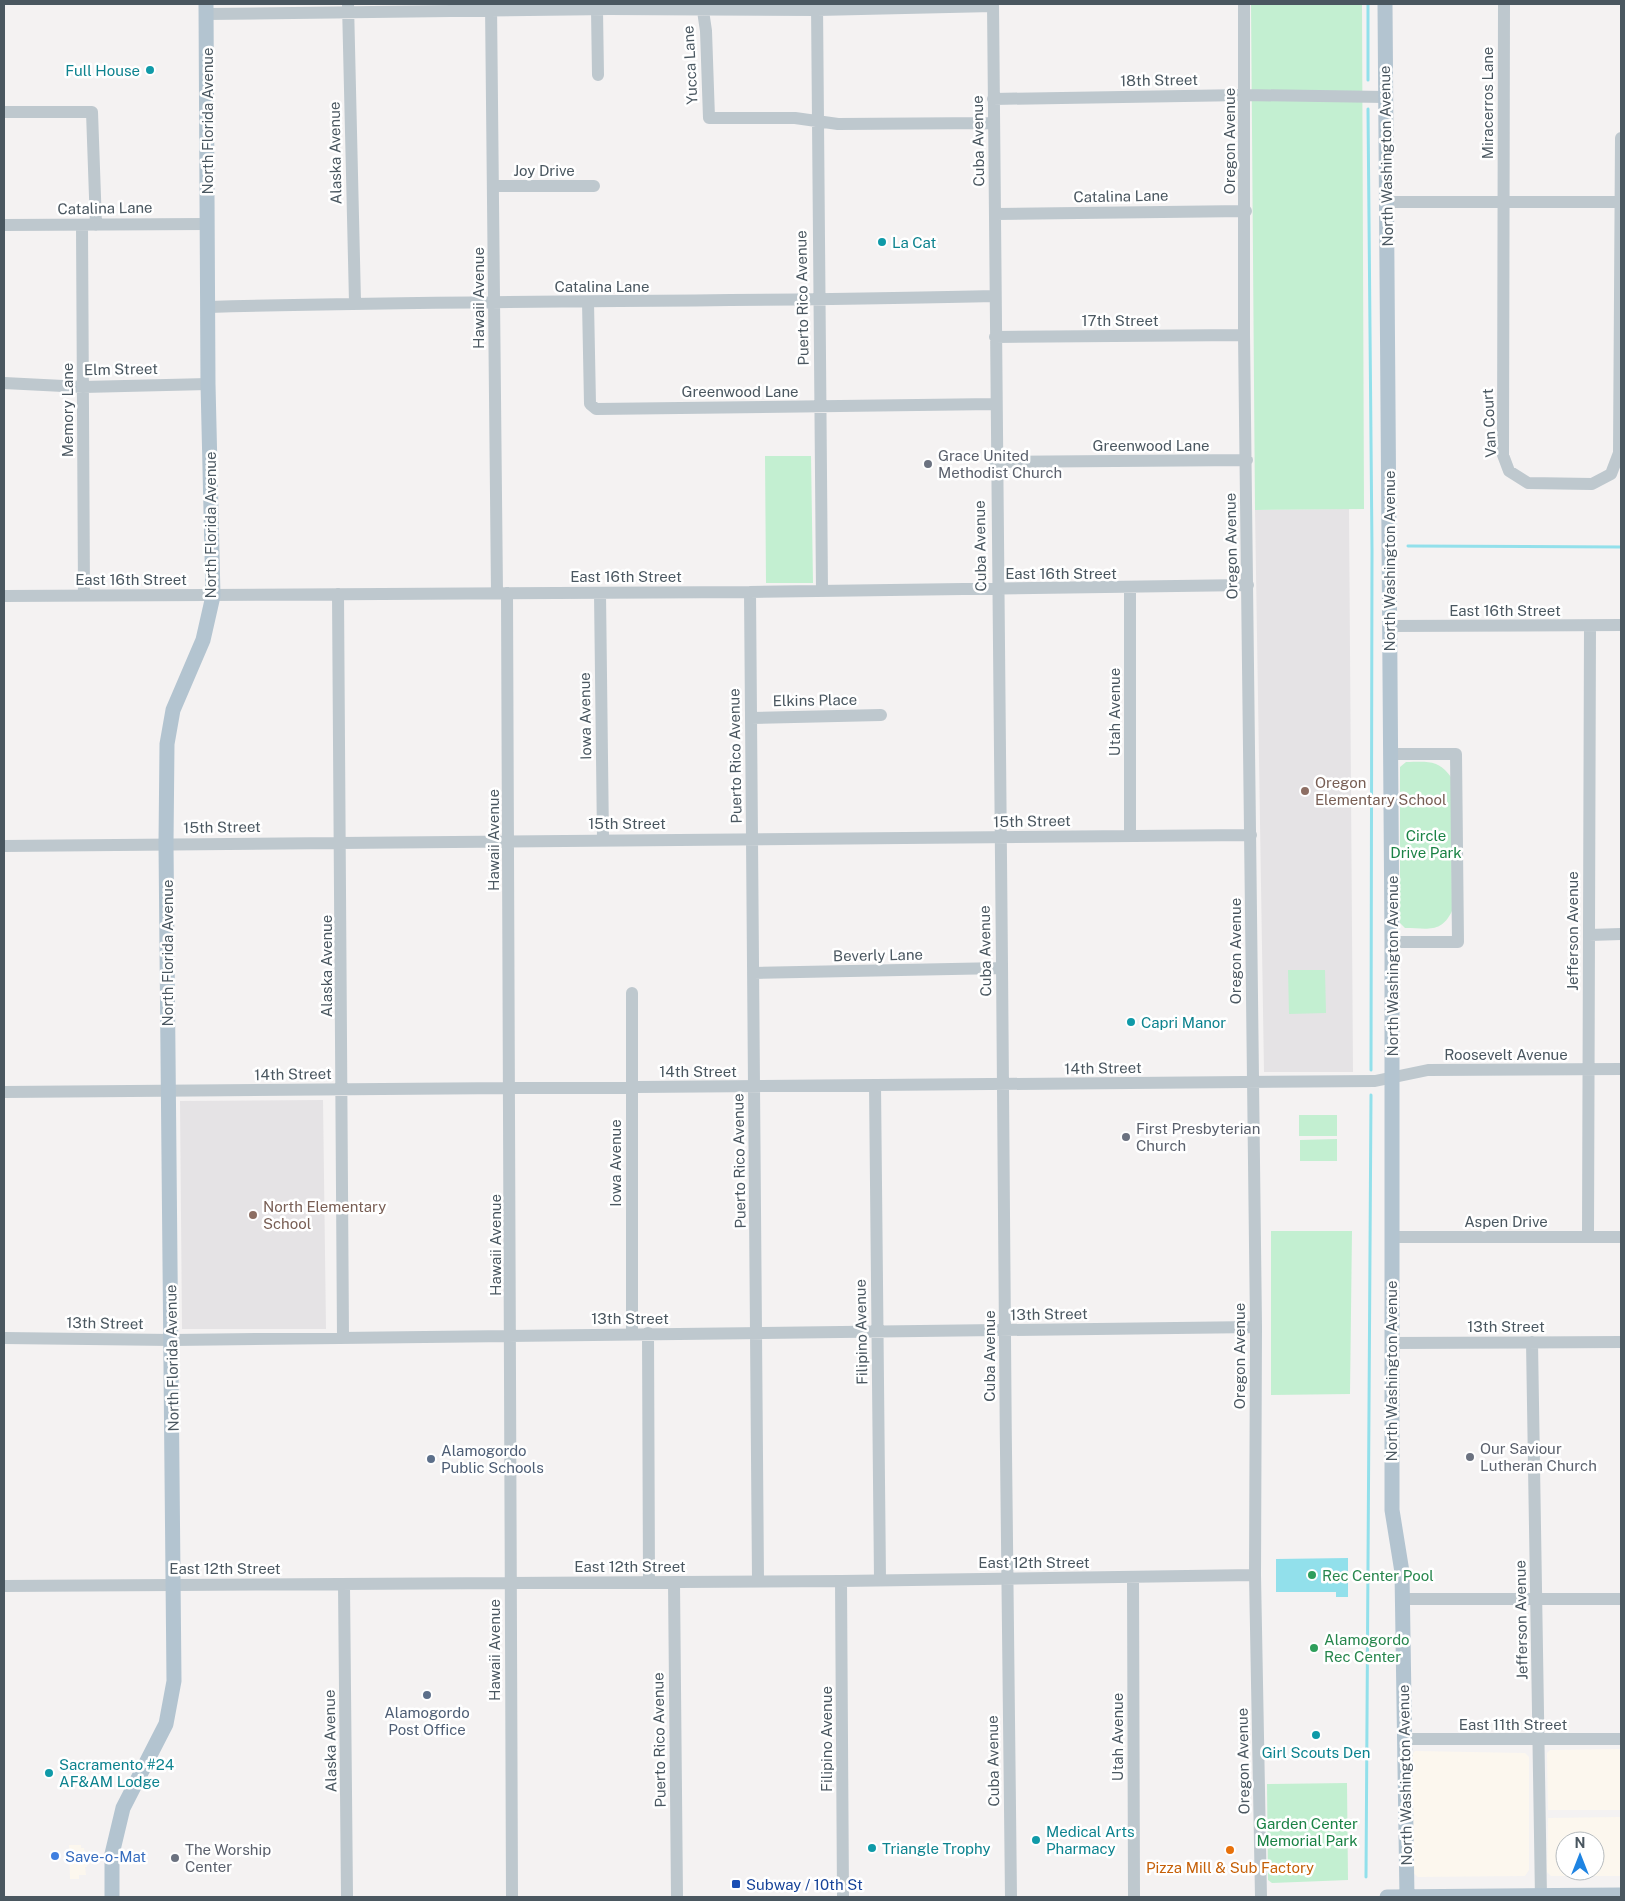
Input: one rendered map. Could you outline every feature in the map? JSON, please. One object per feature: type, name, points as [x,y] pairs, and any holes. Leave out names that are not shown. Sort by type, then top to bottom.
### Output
[{"type":"main road","name":"North Washington Avenue","points":[[1385,4],[1392,942],[1392,1510],[1402,1572],[1407,1897]]},
{"type":"main road","name":"North Florida Avenue","points":[[112,1897],[112,1854],[123,1808],[166,1724],[174,1681],[175,1584],[166,844],[167,744],[172,719],[204,640],[212,596],[208,384],[206,9]]},
{"type":"main road","points":[[1387,1897],[1621,1895]]},
{"type":"street","name":"Oregon Avenue","points":[[1244,4],[1246,211],[1244,335],[1256,1327],[1255,1575],[1262,1897]]},
{"type":"street","name":"Miracerros Lane","points":[[1503,202],[1504,4]]},
{"type":"street","points":[[206,9],[993,5]]},
{"type":"street","name":"Cuba Avenue","points":[[993,5],[992,124],[996,214],[996,589],[1002,968],[1006,1578],[1011,1897]]},
{"type":"street","name":"Yucca Lane","points":[[702,7],[706,31],[709,118],[816,120]]},
{"type":"street","name":"Puerto Rico Avenue","points":[[817,7],[816,120],[822,591]]},
{"type":"street","name":"Hawaii Avenue","points":[[491,8],[494,186],[493,302],[510,841],[512,1897]]},
{"type":"street","points":[[598,75],[605,8]]},
{"type":"street","name":"Alaska Avenue","points":[[348,9],[355,302]]},
{"type":"street","name":"18th Street","points":[[993,99],[1245,95],[1385,96]]},
{"type":"street","points":[[4,112],[92,112],[96,225]]},
{"type":"street","points":[[816,120],[838,124],[992,124]]},
{"type":"street","name":"Van Court","points":[[1503,202],[1503,455],[1510,471],[1528,484],[1592,484],[1611,474],[1619,452],[1621,138]]},
{"type":"street","name":"Joy Drive","points":[[494,186],[594,186]]},
{"type":"street","points":[[1387,202],[1621,202]]},
{"type":"street","name":"Catalina Lane","points":[[996,214],[1246,211]]},
{"type":"street","name":"Catalina Lane","points":[[4,225],[207,224]]},
{"type":"street","name":"Memory Lane","points":[[82,225],[84,595]]},
{"type":"street","name":"Catalina Lane","points":[[209,307],[355,302],[818,300],[995,296]]},
{"type":"street","name":"Greenwood Lane","points":[[588,302],[590,404],[596,409],[995,404]]},
{"type":"street","name":"17th Street","points":[[995,337],[1244,335]]},
{"type":"street","name":"Elm Street","points":[[4,383],[83,387],[208,384]]},
{"type":"street","name":"Greenwood Lane","points":[[995,462],[1247,460]]},
{"type":"street","name":"East 16th Street","points":[[4,596],[750,592],[1248,585]]},
{"type":"street","name":"Utah Avenue","points":[[1130,588],[1130,836]]},
{"type":"street","name":"Puerto Rico Avenue","points":[[750,592],[758,1580]]},
{"type":"street","name":"Iowa Avenue","points":[[600,593],[603,839]]},
{"type":"street","name":"Alaska Avenue","points":[[338,594],[343,1090],[343,1338]]},
{"type":"street","name":"East 16th Street","points":[[1389,626],[1621,626]]},
{"type":"street","name":"Jefferson Avenue","points":[[1588,1237],[1587,1071],[1590,626]]},
{"type":"street","name":"Elkins Place","points":[[750,718],[881,715]]},
{"type":"street","points":[[1390,754],[1456,754],[1458,942],[1392,942]]},
{"type":"street","name":"15th Street","points":[[4,846],[603,839],[752,840],[1251,835]]},
{"type":"street","points":[[1589,935],[1621,934]]},
{"type":"street","name":"Beverly Lane","points":[[754,973],[1002,968]]},
{"type":"street","name":"Iowa Avenue","points":[[632,993],[632,1334]]},
{"type":"street","name":"Roosevelt Avenue","points":[[1392,1078],[1428,1070],[1587,1071],[1621,1069]]},
{"type":"street","name":"14th Street","points":[[4,1092],[1375,1082],[1392,1078]]},
{"type":"street","name":"Filipino Avenue","points":[[875,1085],[880,1579]]},
{"type":"street","name":"Aspen Drive","points":[[1391,1237],[1621,1237]]},
{"type":"street","name":"13th Street","points":[[4,1338],[172,1340],[1256,1327]]},
{"type":"street","points":[[648,1334],[649,1581]]},
{"type":"street","name":"Jefferson Avenue","points":[[1532,1342],[1540,1741],[1541,1896]]},
{"type":"street","name":"13th Street","points":[[1391,1343],[1621,1342]]},
{"type":"street","name":"East 12th Street","points":[[4,1586],[841,1581],[1255,1575]]},
{"type":"street","name":"Utah Avenue","points":[[1133,1578],[1134,1897]]},
{"type":"street","name":"Filipino Avenue","points":[[841,1581],[843,1897]]},
{"type":"street","name":"Puerto Rico Avenue","points":[[674,1582],[677,1897]]},
{"type":"street","name":"Alaska Avenue","points":[[344,1585],[347,1897]]},
{"type":"street","points":[[1403,1599],[1621,1599]]},
{"type":"street","name":"East 11th Street","points":[[1405,1739],[1540,1741],[1621,1739]]},
{"type":"shaded area","name":"Oregon Elementary School","points":[[1349,509],[1353,1072],[1264,1072],[1255,510]]},
{"type":"shaded area","name":"North Elementary School","points":[[323,1100],[326,1329],[182,1329],[180,1101]]},
{"type":"shaded area","points":[[1621,1749],[1621,1810],[1548,1810],[1547,1753],[1550,1750]]},
{"type":"shaded area","points":[[1415,1751],[1525,1753],[1529,1757],[1529,1870],[1525,1876],[1418,1877],[1413,1873],[1411,1756]]},
{"type":"shaded area","points":[[1621,1817],[1621,1876],[1605,1876],[1605,1831],[1555,1831],[1555,1876],[1551,1876],[1547,1872],[1548,1818]]},
{"type":"shaded area","points":[[69,1845],[81,1845],[81,1848],[84,1848],[87,1867],[85,1867],[86,1875],[79,1875],[79,1879],[70,1879]]},
{"type":"green space","points":[[1251,4],[1362,4],[1364,509],[1255,510]]},
{"type":"green space","points":[[765,456],[811,456],[813,583],[766,583]]},
{"type":"green space","name":"Circle Drive Park","points":[[1406,762],[1437,764],[1451,777],[1452,911],[1443,923],[1427,929],[1405,928],[1400,923],[1400,767]]},
{"type":"green space","points":[[1288,970],[1325,970],[1326,1013],[1289,1014]]},
{"type":"green space","points":[[1299,1115],[1337,1115],[1337,1136],[1299,1136]]},
{"type":"green space","points":[[1337,1139],[1337,1161],[1300,1161],[1300,1140]]},
{"type":"green space","points":[[1271,1231],[1352,1231],[1350,1394],[1271,1395]]},
{"type":"green space","name":"Garden Center Memorial Park","points":[[1347,1783],[1348,1880],[1272,1883],[1268,1880],[1267,1784]]},
{"type":"water","name":"Rec Center Pool","points":[[1348,1558],[1348,1597],[1336,1597],[1336,1592],[1276,1592],[1276,1559]]},
{"type":"waterway","points":[[1368,4],[1368,80]]},
{"type":"waterway","points":[[1368,109],[1372,550],[1371,1070]]},
{"type":"waterway","points":[[1408,546],[1621,547]]},
{"type":"waterway","points":[[1366,1877],[1371,1095]]},
{"type":"place","name":"Full House","points":[[150,70]]},
{"type":"place","name":"La Cat","points":[[882,242]]},
{"type":"place","name":"Grace United Methodist Church","points":[[928,464]]},
{"type":"place","name":"Oregon Elementary School","points":[[1305,791]]},
{"type":"place","name":"Capri Manor","points":[[1131,1022]]},
{"type":"place","name":"First Presbyterian Church","points":[[1126,1137]]},
{"type":"place","name":"North Elementary School","points":[[253,1215]]},
{"type":"place","name":"Our Saviour Lutheran Church","points":[[1470,1457]]},
{"type":"place","name":"Alamogordo Public Schools","points":[[431,1459]]},
{"type":"place","name":"Rec Center Pool","points":[[1312,1575]]},
{"type":"place","name":"Alamogordo Rec Center","points":[[1314,1648]]},
{"type":"place","name":"Alamogordo Post Office","points":[[427,1695]]},
{"type":"place","name":"Girl Scouts Den","points":[[1316,1735]]},
{"type":"place","name":"Sacramento #24 AF&AM Lodge","points":[[49,1773]]},
{"type":"place","name":"Medical Arts Pharmacy","points":[[1036,1840]]},
{"type":"place","name":"Triangle Trophy","points":[[872,1848]]},
{"type":"place","name":"Pizza Mill & Sub Factory","points":[[1230,1850]]},
{"type":"place","name":"Save-o-Mat","points":[[55,1856]]},
{"type":"place","name":"The Worship Center","points":[[175,1858]]},
{"type":"place","name":"Subway / 10th St","points":[[736,1884]]}]
